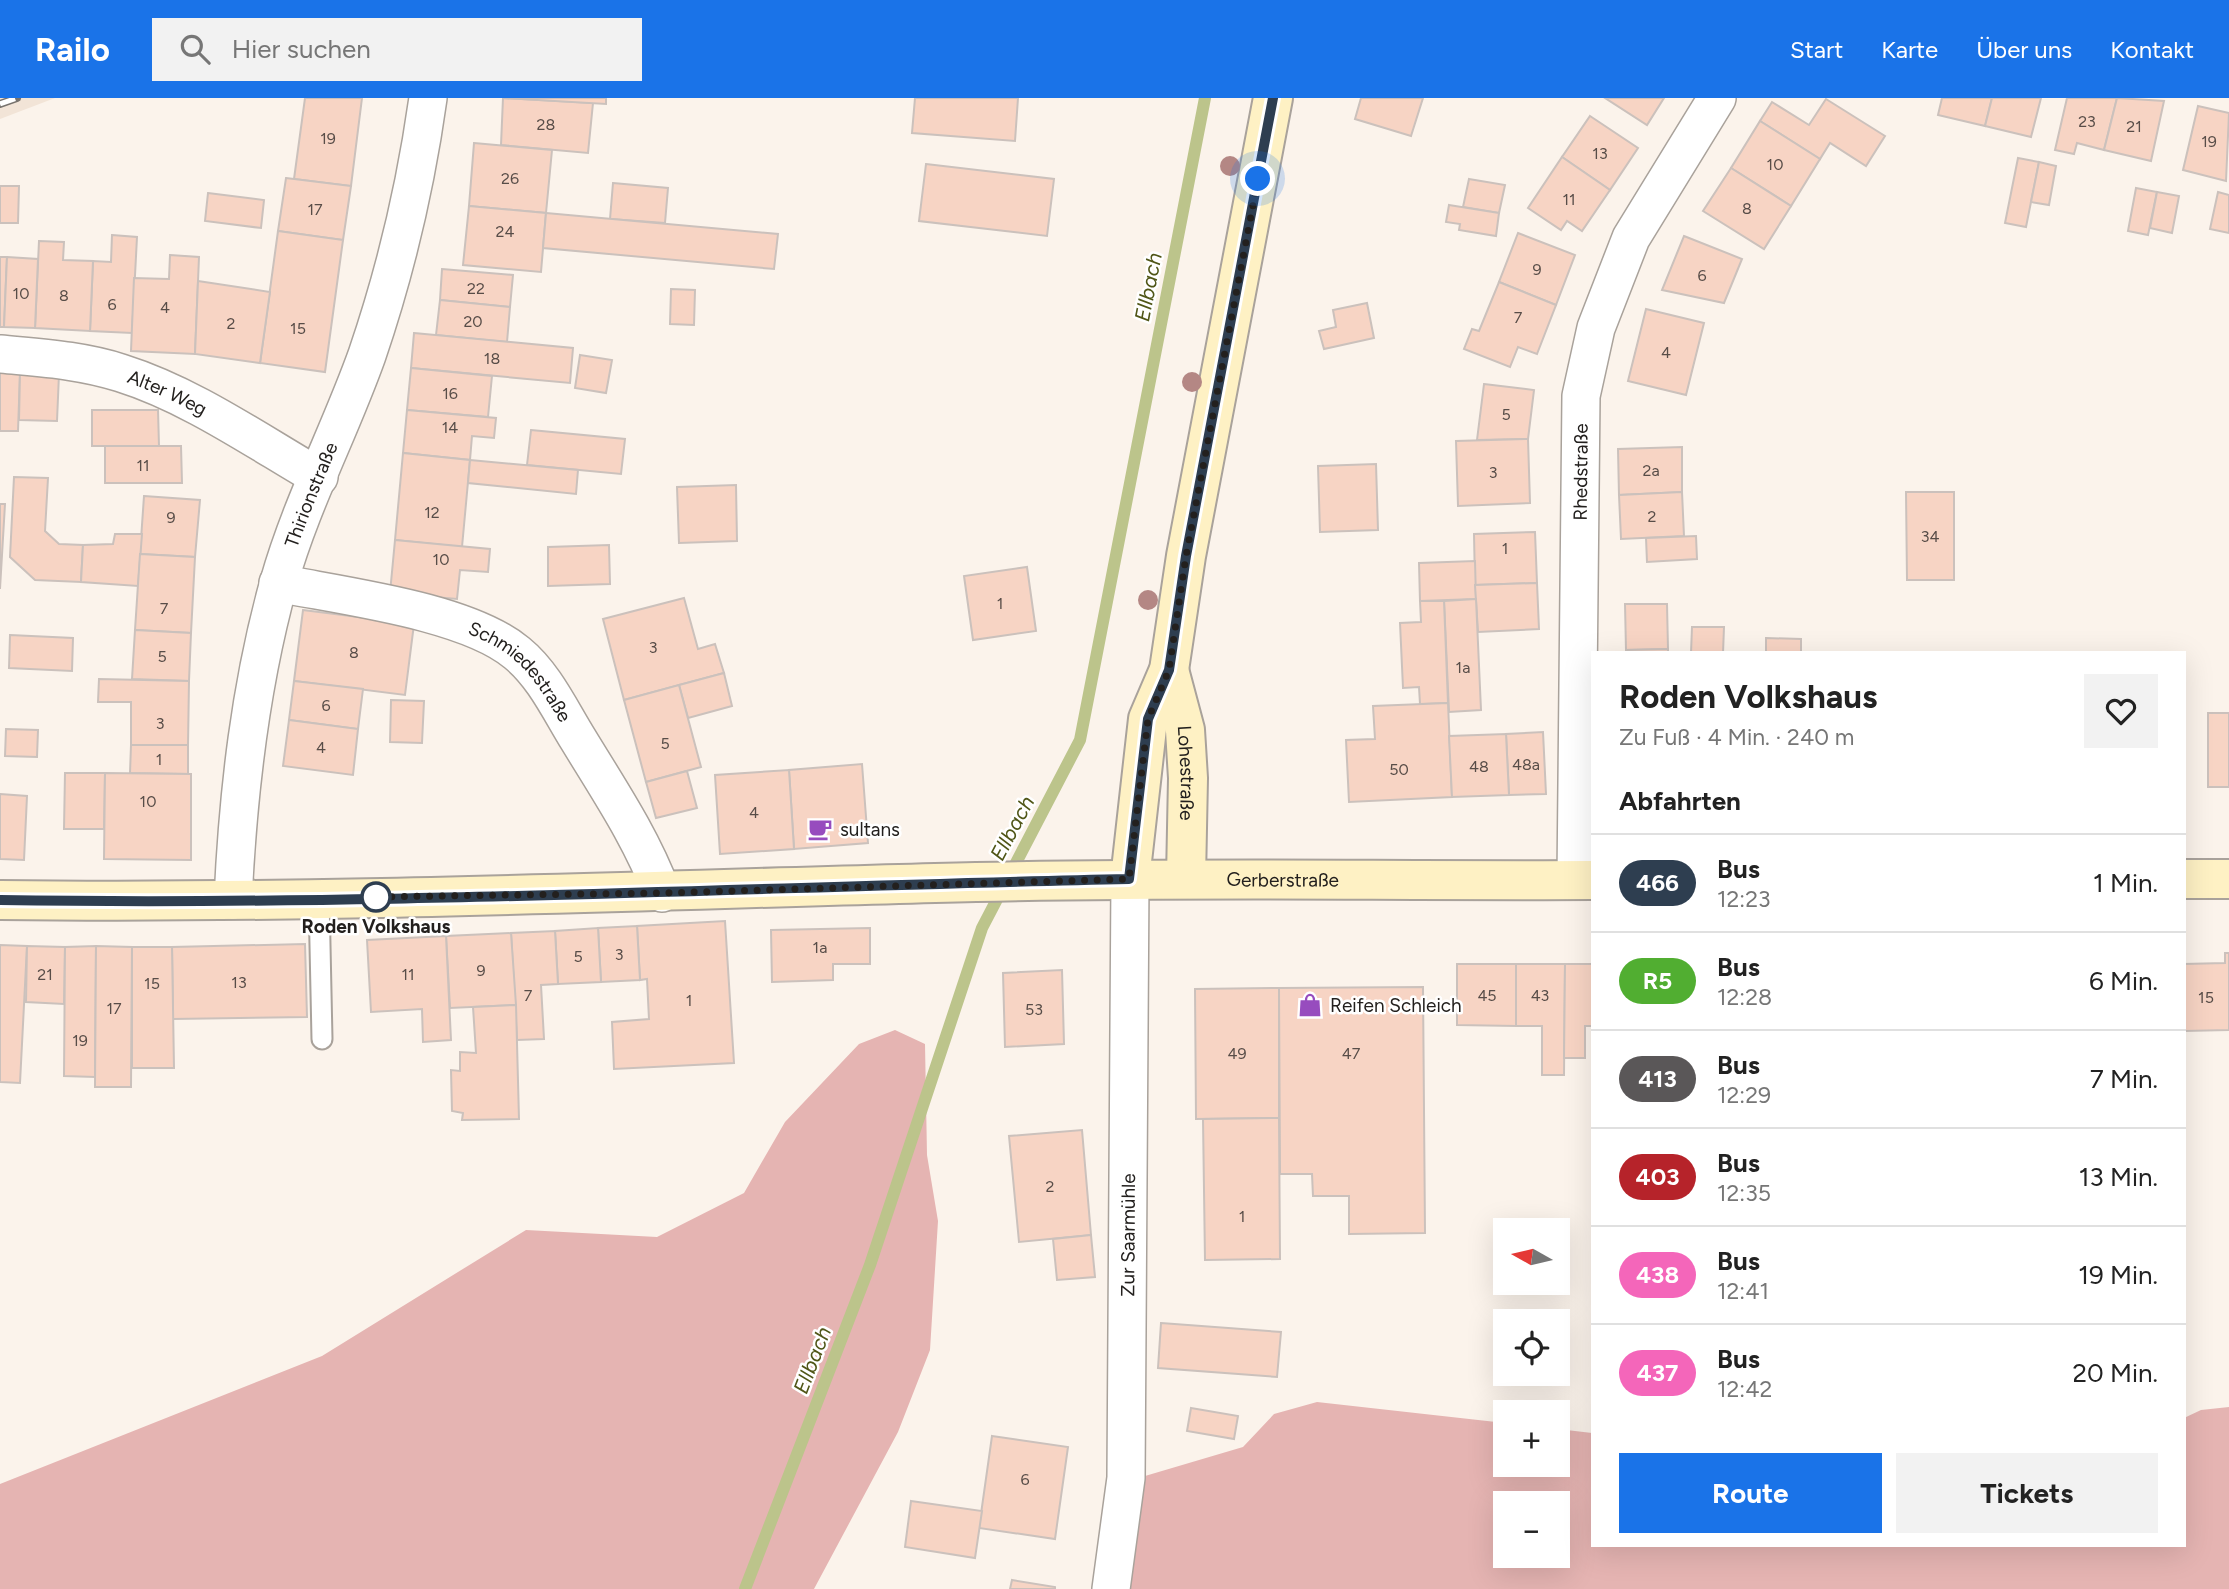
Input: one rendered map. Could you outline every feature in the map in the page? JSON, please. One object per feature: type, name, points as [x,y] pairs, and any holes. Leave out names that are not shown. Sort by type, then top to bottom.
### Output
[{"type":"street","name":"Thirionstraße","points":[[233,900],[238,805],[251,703],[278,583],[292,539],[367,354],[414,180],[428,98]]},
{"type":"street","name":"Lohestraße","points":[[1129,879],[1148,719],[1169,670],[1186,556],[1273,98]]},
{"type":"street","name":"Rhedstraße","points":[[1584,880],[1581,397],[1596,328],[1632,238],[1717,98]]},
{"type":"street","name":"Alter Weg","points":[[0,354],[73,361],[122,373],[174,393],[319,477]]},
{"type":"street","name":"Schmiedestraße","points":[[278,583],[426,612],[475,630],[516,652],[546,686],[645,848],[662,893]]},
{"type":"street","name":"Lohestraße","points":[[1169,670],[1185,730],[1188,778],[1186,878]]},
{"type":"street","name":"Gerberstraße","points":[[0,900],[233,900],[662,893],[1034,880],[1186,878],[1584,880]]},
{"type":"street","name":"Zur Saarmühle","points":[[1111,1589],[1126,1478],[1129,879]]},
{"type":"street","points":[[2186,879],[2229,879]]},
{"type":"lane","points":[[319,898],[322,1039]]},
{"type":"shaded area","points":[[0,98],[55,98],[0,119]]},
{"type":"shaded area","points":[[895,1030],[925,1044],[927,1155],[938,1221],[930,1350],[898,1432],[814,1589],[0,1589],[0,1484],[322,1356],[526,1230],[657,1237],[744,1193],[785,1122],[859,1044]]},
{"type":"shaded area","points":[[1317,1402],[1493,1422],[1493,1477],[1570,1477],[1570,1430],[1591,1433],[1591,1547],[2186,1547],[2186,1417],[2201,1410],[2229,1407],[2229,1589],[1130,1589],[1145,1476],[1243,1447],[1274,1414]]},
{"type":"building","points":[[305,98],[362,98],[351,186],[294,179]]},
{"type":"building","points":[[503,98],[593,103],[588,153],[501,145]]},
{"type":"building","points":[[503,98],[606,98],[606,104]]},
{"type":"building","points":[[915,98],[1018,98],[1015,141],[912,133]]},
{"type":"building","points":[[1361,98],[1423,98],[1411,136],[1355,119]]},
{"type":"building","points":[[1605,98],[1664,98],[1647,125]]},
{"type":"building","points":[[1942,98],[1992,98],[1985,126],[1938,115]]},
{"type":"building","points":[[1992,98],[2041,98],[2031,137],[1985,126]]},
{"type":"building","points":[[2067,98],[2117,98],[2104,150],[2077,143],[2074,154],[2055,150]]},
{"type":"building","points":[[2117,98],[2164,101],[2151,161],[2104,150]]},
{"type":"building","points":[[1826,99],[1885,136],[1866,166],[1830,143],[1820,159],[1760,121],[1772,102],[1809,125]]},
{"type":"building","points":[[2198,106],[2229,113],[2226,181],[2183,170]]},
{"type":"building","points":[[1590,116],[1638,148],[1610,190],[1562,157]]},
{"type":"building","points":[[1760,121],[1820,159],[1791,206],[1731,168]]},
{"type":"building","points":[[474,143],[552,150],[546,213],[469,206]]},
{"type":"building","points":[[1562,157],[1610,190],[1582,231],[1567,221],[1561,230],[1528,208]]},
{"type":"building","points":[[2018,158],[2039,162],[2026,227],[2005,223]]},
{"type":"building","points":[[2039,162],[2056,166],[2049,205],[2031,202]]},
{"type":"building","points":[[926,164],[1054,179],[1047,236],[919,221]]},
{"type":"building","points":[[1731,168],[1791,206],[1764,249],[1703,211]]},
{"type":"building","points":[[286,178],[351,186],[343,240],[278,231]]},
{"type":"building","points":[[1469,179],[1505,185],[1499,213],[1463,207]]},
{"type":"building","points":[[613,183],[668,188],[665,223],[610,219]]},
{"type":"building","points":[[0,186],[19,186],[18,223],[0,223]]},
{"type":"building","points":[[2136,188],[2157,192],[2148,235],[2128,231]]},
{"type":"building","points":[[2157,192],[2179,196],[2172,233],[2150,228]]},
{"type":"building","points":[[2218,192],[2229,195],[2229,233],[2210,229]]},
{"type":"building","points":[[208,193],[264,200],[261,228],[205,221]]},
{"type":"building","points":[[1449,205],[1499,213],[1496,236],[1459,230],[1460,224],[1446,222]]},
{"type":"building","points":[[469,206],[546,213],[541,272],[463,265]]},
{"type":"building","points":[[546,213],[778,234],[774,269],[543,248]]},
{"type":"building","points":[[278,231],[343,240],[325,372],[260,363]]},
{"type":"building","points":[[1518,233],[1575,255],[1556,305],[1499,282]]},
{"type":"building","points":[[112,235],[137,237],[132,333],[90,331],[93,261],[111,262]]},
{"type":"building","points":[[1684,236],[1742,259],[1724,303],[1662,290]]},
{"type":"building","points":[[39,241],[64,242],[63,260],[93,261],[90,331],[35,328]]},
{"type":"building","points":[[170,255],[199,257],[195,354],[131,351],[134,278],[169,279]]},
{"type":"building","points":[[0,257],[7,257],[4,327],[0,327]]},
{"type":"building","points":[[7,257],[38,259],[35,328],[4,327]]},
{"type":"building","points":[[442,269],[513,275],[510,307],[440,300]]},
{"type":"building","points":[[198,281],[270,292],[260,363],[195,354]]},
{"type":"building","points":[[1499,282],[1556,305],[1537,354],[1518,347],[1510,367],[1464,349],[1472,329],[1479,331]]},
{"type":"building","points":[[671,289],[695,290],[694,325],[670,324]]},
{"type":"building","points":[[440,300],[510,307],[507,342],[436,335]]},
{"type":"building","points":[[1367,303],[1374,338],[1324,349],[1319,331],[1336,327],[1333,310]]},
{"type":"building","points":[[1646,309],[1704,323],[1686,395],[1628,381]]},
{"type":"building","points":[[414,333],[573,348],[570,383],[411,368]]},
{"type":"building","points":[[580,355],[612,360],[606,393],[575,388]]},
{"type":"building","points":[[411,368],[492,376],[488,417],[407,410]]},
{"type":"building","points":[[0,372],[20,373],[18,431],[0,431]]},
{"type":"building","points":[[20,373],[59,374],[57,421],[19,420]]},
{"type":"building","points":[[1484,384],[1534,390],[1528,439],[1477,440]]},
{"type":"building","points":[[92,410],[158,410],[159,446],[92,446]]},
{"type":"building","points":[[407,410],[496,418],[494,438],[472,436],[470,460],[403,453]]},
{"type":"building","points":[[531,430],[625,439],[621,474],[527,465]]},
{"type":"building","points":[[1528,439],[1530,503],[1458,506],[1456,441]]},
{"type":"building","points":[[105,446],[181,446],[182,483],[105,483]]},
{"type":"building","points":[[1682,447],[1682,492],[1619,495],[1618,449]]},
{"type":"building","points":[[403,453],[470,460],[462,547],[395,540]]},
{"type":"building","points":[[470,460],[578,470],[576,494],[468,483]]},
{"type":"building","points":[[1376,464],[1378,530],[1320,532],[1318,466]]},
{"type":"building","points":[[14,477],[48,478],[45,531],[59,544],[83,545],[81,582],[35,580],[10,557]]},
{"type":"building","points":[[736,485],[737,541],[679,543],[677,487]]},
{"type":"building","points":[[1682,492],[1684,536],[1621,539],[1619,495]]},
{"type":"building","points":[[1906,492],[1954,492],[1954,580],[1907,580]]},
{"type":"building","points":[[144,496],[200,500],[195,557],[140,554]]},
{"type":"building","points":[[0,504],[5,504],[0,589]]},
{"type":"building","points":[[1535,532],[1537,583],[1475,585],[1474,534]]},
{"type":"building","points":[[115,534],[142,534],[138,586],[81,582],[83,545],[113,544]]},
{"type":"building","points":[[1696,536],[1697,559],[1647,562],[1646,538]]},
{"type":"building","points":[[395,540],[490,549],[488,572],[460,570],[457,599],[390,593]]},
{"type":"building","points":[[609,545],[610,584],[548,586],[548,547]]},
{"type":"building","points":[[140,554],[195,557],[191,633],[135,630]]},
{"type":"building","points":[[1475,561],[1476,599],[1420,601],[1419,563]]},
{"type":"building","points":[[1027,567],[1036,631],[973,640],[964,576]]},
{"type":"building","points":[[1537,583],[1539,629],[1478,632],[1475,585]]},
{"type":"building","points":[[684,598],[698,649],[715,644],[724,673],[624,700],[603,619]]},
{"type":"building","points":[[1476,599],[1481,710],[1449,712],[1444,601]]},
{"type":"building","points":[[1420,601],[1444,601],[1448,703],[1420,704],[1419,687],[1403,688],[1400,623],[1421,622]]},
{"type":"building","points":[[1625,604],[1667,604],[1668,649],[1626,650]]},
{"type":"building","points":[[303,610],[414,624],[405,695],[294,681]]},
{"type":"building","points":[[1692,627],[1724,627],[1723,651],[1691,651]]},
{"type":"building","points":[[135,630],[191,633],[189,681],[132,679]]},
{"type":"building","points":[[10,635],[73,638],[72,671],[9,668]]},
{"type":"building","points":[[1766,638],[1801,639],[1801,651],[1766,651]]},
{"type":"building","points":[[1668,649],[1668,651],[1626,651]]},
{"type":"building","points":[[724,673],[732,706],[688,718],[679,685]]},
{"type":"building","points":[[99,679],[189,681],[188,745],[131,745],[131,702],[98,702]]},
{"type":"building","points":[[294,681],[363,689],[358,729],[289,720]]},
{"type":"building","points":[[679,685],[701,767],[646,782],[624,700]]},
{"type":"building","points":[[391,700],[424,701],[422,743],[390,742]]},
{"type":"building","points":[[1448,703],[1452,797],[1349,802],[1346,740],[1375,739],[1373,706]]},
{"type":"building","points":[[2208,713],[2229,713],[2229,787],[2208,787]]},
{"type":"building","points":[[289,720],[358,729],[353,775],[283,766]]},
{"type":"building","points":[[6,729],[38,730],[37,757],[5,756]]},
{"type":"building","points":[[1543,732],[1546,794],[1509,795],[1506,734]]},
{"type":"building","points":[[1506,734],[1509,795],[1452,797],[1449,736]]},
{"type":"building","points":[[131,745],[188,745],[188,774],[130,773]]},
{"type":"building","points":[[862,764],[868,843],[794,849],[789,770]]},
{"type":"building","points":[[789,770],[794,849],[720,854],[715,775]]},
{"type":"building","points":[[687,771],[697,808],[656,818],[646,782]]},
{"type":"building","points":[[65,773],[105,773],[104,829],[64,829]]},
{"type":"building","points":[[105,773],[191,774],[191,860],[104,859]]},
{"type":"building","points":[[0,794],[27,796],[24,860],[0,859]]},
{"type":"building","points":[[725,921],[734,1063],[614,1069],[612,1022],[649,1019],[647,979],[640,980],[637,926]]},
{"type":"building","points":[[637,926],[640,980],[601,982],[598,928]]},
{"type":"building","points":[[598,928],[601,982],[558,984],[555,931]]},
{"type":"building","points":[[870,928],[870,964],[833,964],[833,980],[772,982],[771,930]]},
{"type":"building","points":[[555,931],[558,984],[541,985],[544,1039],[517,1040],[511,933]]},
{"type":"building","points":[[511,933],[516,1005],[450,1008],[446,936]]},
{"type":"building","points":[[446,936],[451,1040],[423,1042],[422,1009],[371,1012],[367,940]]},
{"type":"building","points":[[305,944],[307,1017],[173,1019],[172,947]]},
{"type":"building","points":[[0,945],[27,946],[20,1083],[0,1082]]},
{"type":"building","points":[[27,946],[65,947],[64,1004],[26,1002]]},
{"type":"building","points":[[96,946],[95,1077],[64,1076],[65,947]]},
{"type":"building","points":[[96,946],[132,947],[131,1087],[95,1087]]},
{"type":"building","points":[[132,947],[172,947],[174,1068],[132,1068]]},
{"type":"building","points":[[2225,953],[2229,953],[2229,1030],[2186,1031],[2186,964],[2225,963]]},
{"type":"building","points":[[1457,964],[1516,964],[1516,1026],[1457,1025]]},
{"type":"building","points":[[1516,964],[1565,964],[1564,1075],[1542,1075],[1542,1026],[1516,1026]]},
{"type":"building","points":[[1565,964],[1591,964],[1591,1026],[1585,1026],[1585,1058],[1564,1058]]},
{"type":"building","points":[[1062,970],[1064,1044],[1005,1047],[1003,973]]},
{"type":"building","points":[[1423,987],[1425,1233],[1349,1234],[1349,1196],[1313,1196],[1312,1174],[1280,1174],[1279,988]]},
{"type":"building","points":[[1279,988],[1279,1118],[1196,1119],[1195,989]]},
{"type":"building","points":[[516,1005],[519,1119],[462,1120],[463,1113],[452,1111],[451,1070],[460,1071],[460,1052],[476,1053],[473,1007]]},
{"type":"building","points":[[1279,1118],[1280,1259],[1205,1260],[1203,1119]]},
{"type":"building","points":[[1082,1130],[1091,1235],[1019,1242],[1009,1136]]},
{"type":"building","points":[[1091,1235],[1095,1277],[1057,1280],[1053,1239]]},
{"type":"building","points":[[1161,1323],[1281,1332],[1277,1377],[1158,1368]]},
{"type":"building","points":[[1191,1408],[1238,1416],[1234,1439],[1187,1431]]},
{"type":"building","points":[[992,1436],[1068,1447],[1055,1539],[979,1528]]},
{"type":"building","points":[[911,1501],[982,1511],[975,1558],[905,1547]]},
{"type":"building","points":[[1012,1580],[1055,1587],[1055,1589],[1010,1589]]},
{"type":"waterway","name":"Ellbach","points":[[745,1589],[870,1265],[982,928],[1080,740],[1205,98]]},
{"type":"railway","points":[[0,104],[17,98]]},
{"type":"bus line","name":"466","points":[[0,900],[233,900],[662,893],[1129,879],[1148,719],[1169,670],[1186,556],[1273,98]]},
{"type":"place","name":"sultans","points":[[820,829]]},
{"type":"place","name":"Roden Volkshaus","points":[[376,897]]},
{"type":"place","name":"Reifen Schleich","points":[[1310,1005]]},
{"type":"route","points":[[376,897],[365,897],[662,893],[1129,879],[1148,719],[1169,670],[1186,556],[1258,179]]}]
